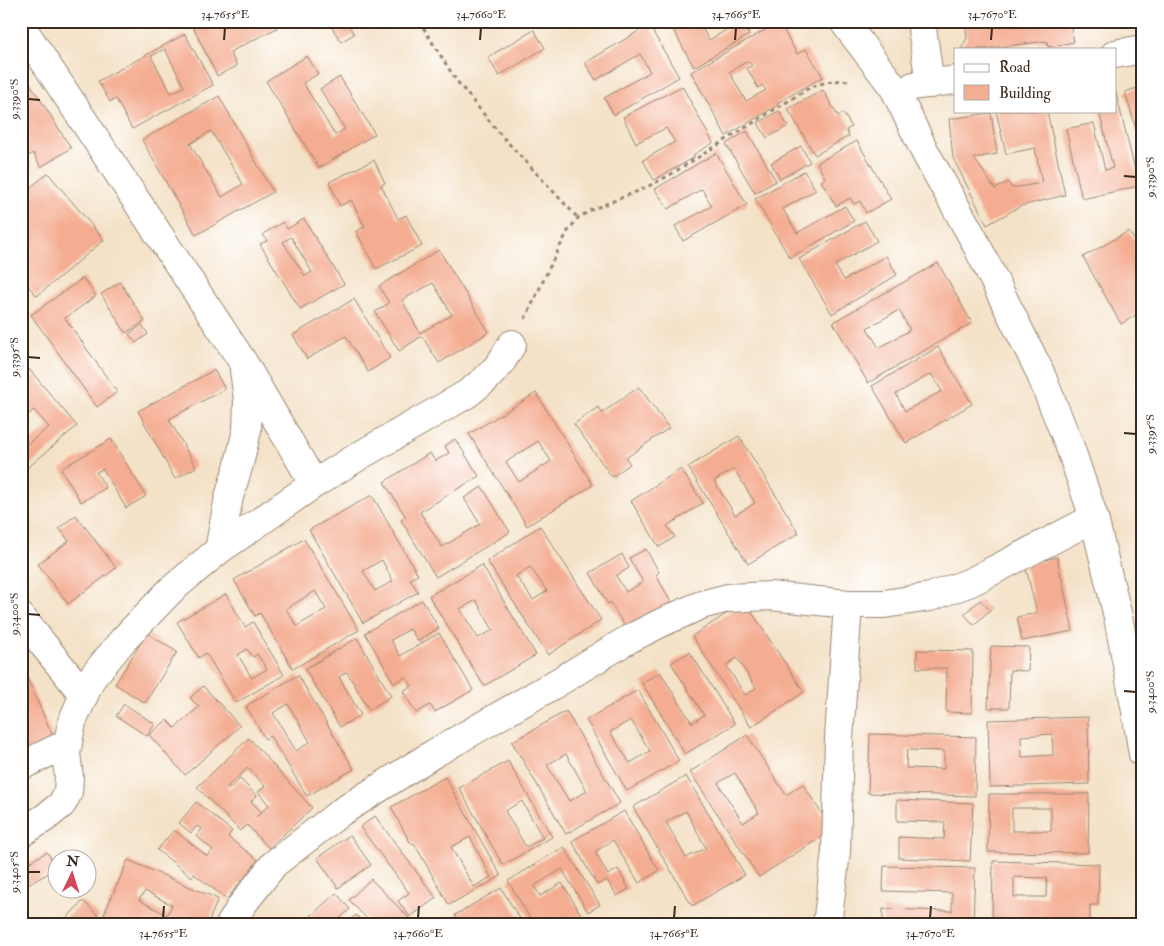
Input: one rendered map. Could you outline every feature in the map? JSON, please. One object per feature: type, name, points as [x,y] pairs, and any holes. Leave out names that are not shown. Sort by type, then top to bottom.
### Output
[{"type":"street","points":[[843,21],[894,88],[925,152],[972,236],[1039,370],[1070,447],[1094,518],[1118,617],[1143,754]]},
{"type":"street","points":[[894,88],[943,82],[921,21]]},
{"type":"street","points":[[21,26],[244,362],[314,484]]},
{"type":"street","points":[[1116,54],[1143,49]]},
{"type":"street","points":[[21,833],[62,804],[68,792],[69,777],[66,753],[72,722],[92,679],[123,640],[171,590],[219,550],[314,484],[467,394],[500,364],[512,344]]},
{"type":"street","points":[[219,550],[229,498],[247,430],[248,399],[244,362]]},
{"type":"street","points":[[230,925],[242,905],[274,864],[341,812],[433,754],[638,634],[701,605],[728,598],[770,596],[848,604],[884,604],[930,597],[971,582],[1094,518]]},
{"type":"street","points":[[827,925],[836,852],[840,738],[848,604]]},
{"type":"street","points":[[21,617],[84,695]]},
{"type":"street","points":[[21,766],[68,743]]},
{"type":"path","points":[[418,21],[456,80],[500,134],[578,218]]},
{"type":"path","points":[[512,344],[568,231],[578,218],[591,210],[643,189],[668,176],[809,88],[827,81],[840,80],[894,88]]},
{"type":"building","points":[[190,21],[273,21],[277,28],[230,52],[237,66],[217,76]]},
{"type":"building","points":[[328,21],[346,21],[354,34],[341,42]]},
{"type":"building","points":[[616,21],[633,21],[621,29]]},
{"type":"building","points":[[668,21],[702,21],[699,23],[709,40],[739,23],[737,21],[765,21],[747,31],[749,35],[694,67]]},
{"type":"building","points":[[965,21],[1002,21],[1002,24],[1021,21],[1070,21],[1074,42],[1048,47],[1047,41],[992,48],[962,48],[967,38]]},
{"type":"building","points":[[1120,21],[1136,21],[1136,22],[1121,26]]},
{"type":"building","points":[[779,22],[797,54],[806,49],[823,77],[777,103],[778,105],[726,136],[691,72]],"holes":[[[748,61],[752,66],[747,68],[758,88],[762,85],[766,90],[746,101],[729,72]]]},
{"type":"building","points":[[649,25],[679,77],[614,115],[604,98],[650,72],[640,54],[596,80],[585,63]]},
{"type":"building","points":[[534,30],[545,48],[499,76],[488,57]]},
{"type":"building","points":[[185,34],[213,85],[132,129],[116,99],[110,102],[98,81]],"holes":[[[165,49],[184,87],[171,93],[151,56]]]},
{"type":"building","points":[[307,56],[318,74],[303,83],[335,135],[345,129],[320,89],[340,77],[375,134],[319,168],[266,81]]},
{"type":"building","points":[[21,69],[71,148],[41,167],[33,153],[21,160]]},
{"type":"building","points":[[682,86],[713,143],[693,155],[695,157],[654,180],[643,160],[675,142],[666,128],[636,143],[623,117]]},
{"type":"building","points":[[1143,86],[1143,149],[1142,149],[1125,92]]},
{"type":"building","points":[[823,90],[838,116],[843,113],[852,127],[846,130],[849,136],[815,155],[788,109]]},
{"type":"building","points":[[1116,93],[1139,186],[1082,199],[1066,129],[1094,123],[1105,170],[1113,168],[1099,112],[1116,112]]},
{"type":"building","points":[[219,96],[273,192],[196,235],[142,140]],"holes":[[[211,131],[243,184],[222,197],[190,144]]]},
{"type":"building","points":[[779,111],[788,126],[767,138],[758,123]]},
{"type":"building","points":[[996,112],[1047,112],[1065,195],[1021,206],[987,225],[953,158],[949,119],[991,113],[997,154],[974,158],[995,189],[1008,182],[1012,188],[1042,183],[1035,148],[1006,154]]},
{"type":"building","points":[[747,131],[776,181],[755,193],[726,144]]},
{"type":"building","points":[[857,141],[891,199],[866,213],[860,201],[854,204],[850,198],[836,206],[821,181],[825,178],[817,163]]},
{"type":"building","points":[[801,146],[810,162],[780,179],[771,163]]},
{"type":"building","points":[[716,153],[747,205],[683,241],[675,226],[712,206],[702,189],[668,209],[655,189]]},
{"type":"building","points":[[374,160],[385,183],[381,185],[398,219],[406,215],[422,246],[376,269],[356,231],[365,227],[351,200],[340,206],[329,182]]},
{"type":"building","points":[[804,171],[816,190],[783,209],[797,233],[845,206],[854,221],[790,258],[755,199]]},
{"type":"building","points":[[48,173],[104,240],[37,296],[21,278],[21,195]]},
{"type":"building","points":[[304,219],[344,284],[300,309],[260,244],[267,241],[263,234],[283,222],[287,229]],"holes":[[[291,237],[312,272],[305,276],[283,242]]]},
{"type":"building","points":[[865,221],[877,241],[835,265],[844,280],[886,256],[897,275],[832,314],[799,259]]},
{"type":"building","points":[[1129,231],[1143,255],[1143,311],[1121,324],[1083,257]]},
{"type":"building","points":[[439,250],[489,332],[439,363],[422,336],[399,351],[375,312],[389,303],[379,286]],"holes":[[[433,283],[452,315],[420,333],[402,300]]]},
{"type":"building","points":[[938,263],[972,323],[868,383],[833,322]],"holes":[[[899,310],[910,330],[879,348],[867,328]]]},
{"type":"building","points":[[83,278],[96,296],[65,318],[117,392],[97,407],[31,315]]},
{"type":"building","points":[[120,282],[145,321],[126,333],[101,294]]},
{"type":"building","points":[[354,299],[390,358],[368,372],[346,336],[307,359],[293,335]]},
{"type":"building","points":[[142,325],[148,334],[136,343],[129,334]]},
{"type":"building","points":[[938,347],[972,404],[906,443],[872,386]],"holes":[[[931,374],[942,391],[905,411],[896,394]]]},
{"type":"building","points":[[29,369],[77,426],[26,469],[21,462],[21,449],[49,427],[34,410],[21,420],[21,376]]},
{"type":"building","points":[[214,370],[225,389],[169,419],[196,467],[175,479],[138,411]]},
{"type":"building","points":[[639,387],[669,428],[626,458],[630,464],[612,477],[574,424],[598,407],[602,413]]},
{"type":"building","points":[[536,393],[593,485],[527,526],[469,434]],"holes":[[[538,441],[551,461],[519,482],[506,462]]]},
{"type":"building","points":[[739,436],[799,533],[748,564],[688,467]],"holes":[[[734,469],[755,503],[735,515],[714,481]]]},
{"type":"building","points":[[111,439],[146,496],[126,508],[103,469],[96,472],[106,488],[81,502],[61,469]]},
{"type":"building","points":[[455,439],[479,476],[420,512],[442,547],[480,524],[464,498],[482,487],[510,532],[436,577],[401,520],[406,517],[384,482],[430,453],[435,461],[449,453],[445,446]]},
{"type":"building","points":[[681,469],[703,503],[667,526],[675,537],[659,547],[631,501]]},
{"type":"building","points":[[372,495],[418,575],[410,579],[418,592],[363,623],[309,530]],"holes":[[[382,560],[393,581],[375,591],[363,571]]]},
{"type":"building","points":[[76,515],[116,568],[68,604],[38,564],[69,541],[59,528]]},
{"type":"building","points":[[540,526],[601,620],[548,655],[487,561]],"holes":[[[530,567],[547,591],[533,600],[516,576]]]},
{"type":"building","points":[[304,539],[359,630],[293,669],[260,613],[255,616],[234,580]],"holes":[[[315,591],[326,609],[297,626],[286,609]]]},
{"type":"building","points":[[646,549],[659,572],[656,575],[672,604],[627,630],[610,602],[608,604],[590,573],[622,554],[629,568],[616,576],[626,592],[643,582],[629,558]]},
{"type":"building","points":[[1057,557],[1073,631],[1022,641],[1017,617],[1037,613],[1025,565]]},
{"type":"building","points":[[482,565],[536,655],[484,686],[429,596]],"holes":[[[476,600],[493,630],[478,638],[460,609]]]},
{"type":"building","points":[[226,594],[245,627],[253,622],[284,675],[236,703],[206,653],[199,658],[177,622]],"holes":[[[247,649],[253,657],[257,654],[267,669],[252,678],[238,655]]]},
{"type":"building","points":[[422,600],[439,628],[418,641],[410,629],[391,640],[400,656],[439,633],[473,690],[435,712],[430,705],[416,713],[403,691],[412,686],[406,677],[394,683],[365,633]]},
{"type":"building","points":[[980,600],[990,610],[974,625],[964,614]]},
{"type":"building","points":[[745,602],[804,692],[751,727],[692,636]],"holes":[[[737,658],[756,688],[745,695],[726,665]]]},
{"type":"building","points":[[147,633],[177,652],[145,703],[115,684]]},
{"type":"building","points":[[357,638],[391,696],[369,710],[347,672],[339,677],[361,715],[340,727],[305,669]]},
{"type":"building","points":[[991,646],[1029,647],[1028,671],[1010,670],[1009,708],[988,708]]},
{"type":"building","points":[[917,650],[973,651],[972,713],[946,712],[947,668],[917,668]]},
{"type":"building","points":[[690,652],[735,724],[685,754],[642,683],[660,672],[692,723],[704,715],[671,663]]},
{"type":"building","points":[[21,664],[54,739],[21,753]]},
{"type":"building","points":[[298,675],[354,769],[307,796],[270,736],[265,739],[246,706]],"holes":[[[288,704],[310,742],[296,751],[273,713]]]},
{"type":"building","points":[[203,686],[240,726],[185,775],[149,735],[167,720],[175,728],[199,707],[190,698]]},
{"type":"building","points":[[638,690],[679,761],[627,791],[586,720]],"holes":[[[631,720],[650,751],[630,763],[610,732]]]},
{"type":"building","points":[[124,704],[155,724],[147,736],[116,716]]},
{"type":"building","points":[[566,711],[620,803],[566,834],[512,742]],"holes":[[[566,754],[587,791],[569,801],[547,765]]]},
{"type":"building","points":[[1088,717],[1089,784],[990,787],[988,720]],"holes":[[[1052,734],[1053,755],[1022,757],[1021,736]]]},
{"type":"building","points":[[870,734],[976,737],[975,796],[868,793]],"holes":[[[907,750],[944,751],[944,769],[906,768]]]},
{"type":"building","points":[[747,735],[786,795],[803,784],[832,830],[759,877],[690,772]],"holes":[[[735,773],[759,813],[743,823],[718,783]]]},
{"type":"building","points":[[249,738],[312,808],[269,848],[247,825],[240,831],[197,787]],"holes":[[[248,768],[265,786],[258,792],[269,805],[256,817],[261,812],[251,801],[257,796],[240,779],[229,789],[227,787]]]},
{"type":"building","points":[[508,761],[552,837],[503,865],[459,788]],"holes":[[[522,801],[543,838],[526,847],[505,811]]]},
{"type":"building","points":[[686,776],[745,875],[692,906],[633,807]],"holes":[[[686,811],[706,848],[686,858],[666,822]]]},
{"type":"building","points":[[445,777],[501,876],[449,905],[414,843],[411,844],[391,807]],"holes":[[[470,837],[491,877],[474,887],[451,847]]]},
{"type":"building","points":[[989,794],[1089,794],[1088,853],[988,852]],"holes":[[[1012,808],[1051,808],[1051,831],[1012,831]]]},
{"type":"building","points":[[897,800],[973,803],[970,861],[899,858],[899,837],[944,839],[945,822],[897,821]]},
{"type":"building","points":[[196,802],[232,831],[228,837],[258,860],[227,899],[194,874],[192,877],[157,850],[174,830],[207,856],[213,850],[196,836],[202,829],[197,826],[191,833],[179,823]]},
{"type":"building","points":[[624,811],[659,871],[639,883],[613,840],[595,852],[608,875],[618,869],[629,889],[617,896],[607,880],[597,885],[572,841]]},
{"type":"building","points":[[375,816],[436,898],[410,917],[398,901],[409,893],[360,827]]},
{"type":"building","points":[[350,835],[371,865],[338,888],[317,858]]},
{"type":"building","points":[[564,847],[600,905],[588,912],[562,869],[534,886],[540,896],[562,883],[587,924],[598,917],[603,925],[534,925],[508,881]]},
{"type":"building","points":[[47,852],[48,854],[48,873],[21,889],[21,867]]},
{"type":"building","points":[[128,860],[218,899],[207,925],[109,925],[101,921]],"holes":[[[145,891],[172,905],[167,915],[139,900]]]},
{"type":"building","points":[[993,861],[1099,864],[1098,905],[1090,905],[1090,924],[992,924]],"holes":[[[1014,877],[1047,878],[1046,897],[1014,897]]]},
{"type":"building","points":[[884,866],[975,868],[973,925],[883,925],[883,909],[952,911],[952,893],[883,891]]},
{"type":"building","points":[[371,879],[409,918],[401,925],[373,925],[349,900]]},
{"type":"building","points":[[501,888],[524,925],[500,925],[497,920],[490,925],[460,925],[455,915]]},
{"type":"building","points":[[336,893],[350,909],[333,925],[305,925],[303,923]]},
{"type":"building","points":[[83,901],[100,917],[92,925],[60,925]]},
{"type":"building","points":[[356,915],[364,925],[343,925]]}]
